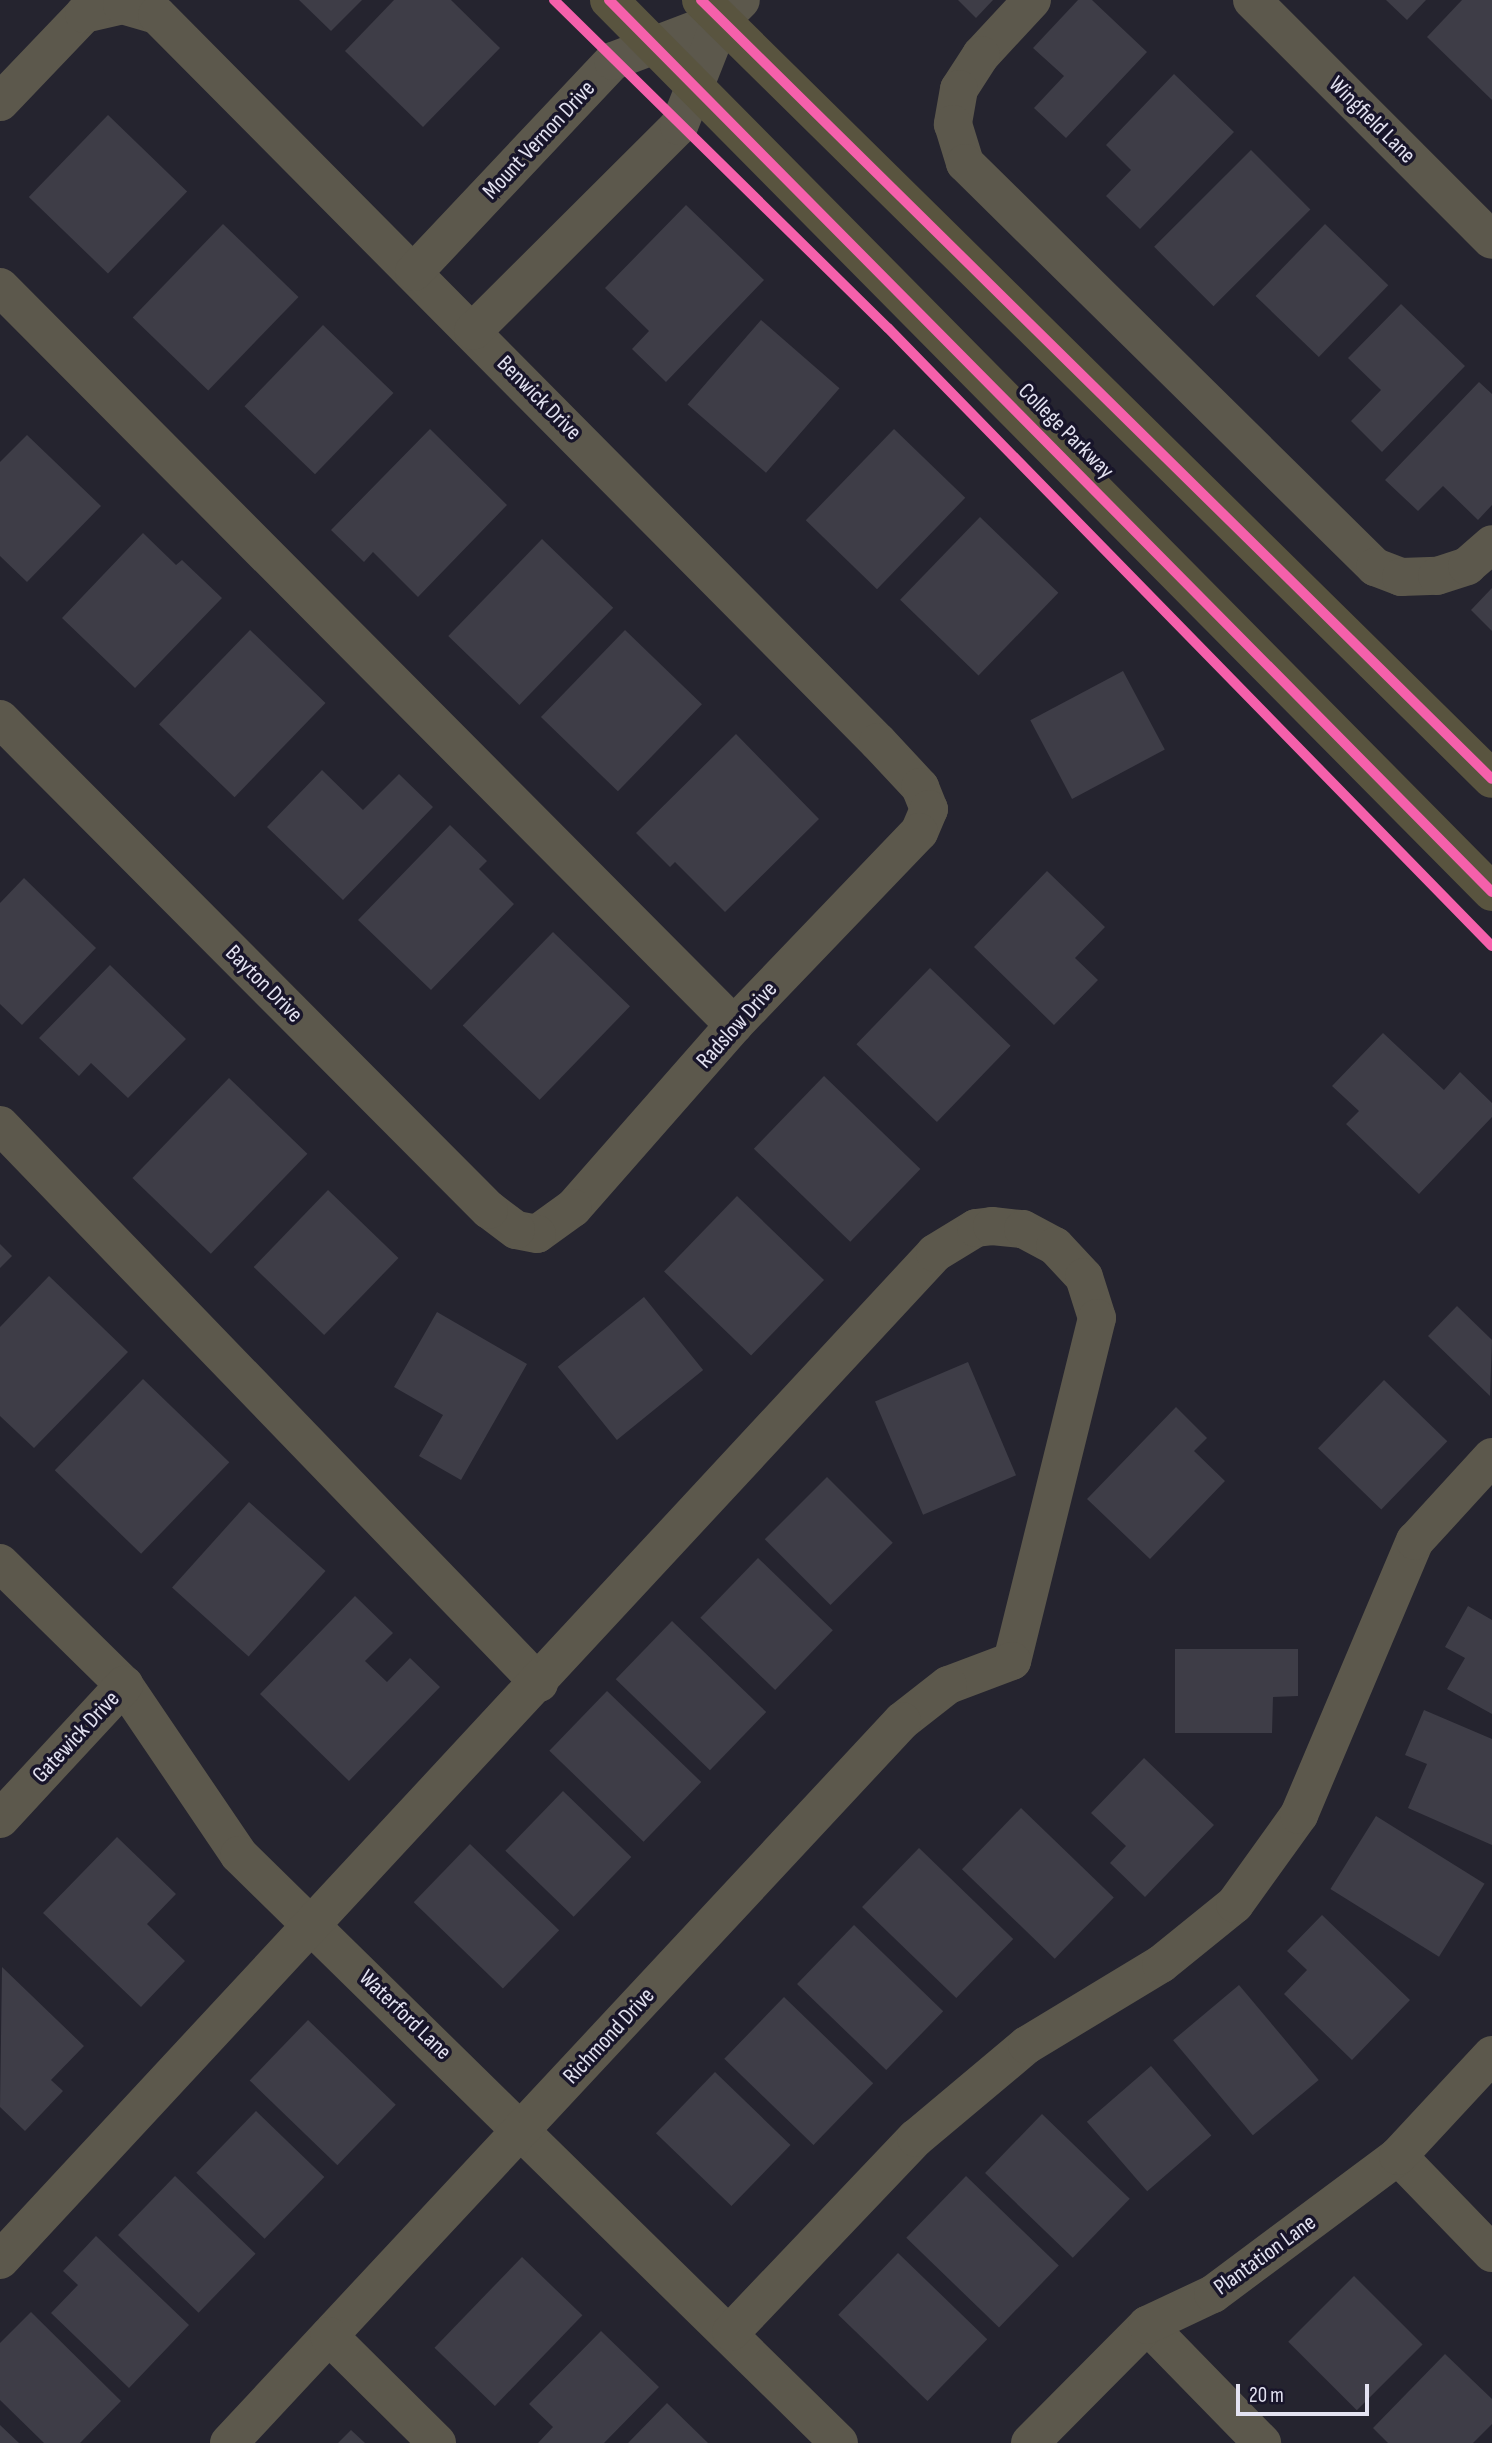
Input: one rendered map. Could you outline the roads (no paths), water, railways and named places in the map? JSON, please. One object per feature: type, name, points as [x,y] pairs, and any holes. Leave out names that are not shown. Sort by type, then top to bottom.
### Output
[{"type":"main road","name":"College Parkway","points":[[609,0],[1492,892]]},
{"type":"main road","points":[[721,7],[1492,779]]},
{"type":"street","points":[[1032,0],[981,55],[959,89],[953,124],[965,163],[1374,567],[1401,577],[1437,576],[1467,566],[1492,544]]},
{"type":"street","name":"Wingfield Lane","points":[[1252,0],[1492,240]]},
{"type":"street","name":"Benwick Drive","points":[[0,102],[84,14],[131,6],[166,22],[906,771],[929,809]]},
{"type":"street","name":"Mount Vernon Drive","points":[[414,272],[613,61],[655,46],[721,7]]},
{"type":"street","points":[[473,331],[679,126],[721,7]]},
{"type":"street","points":[[0,287],[734,1025]]},
{"type":"street","name":"Bayton Drive","points":[[0,719],[489,1210],[516,1230],[537,1234]]},
{"type":"street","name":"Radslow Drive","points":[[537,1234],[573,1208],[734,1025],[919,832],[929,809]]},
{"type":"street","points":[[0,1125],[539,1683],[0,2260]]},
{"type":"street","name":"Richmond Drive","points":[[229,2443],[902,1721],[947,1685],[1012,1661],[1097,1318],[1084,1277],[1055,1246],[1023,1229],[992,1226],[976,1228],[936,1254],[539,1683]]},
{"type":"street","points":[[731,2332],[926,2130],[1027,2045],[1161,1964],[1235,1904],[1299,1815],[1415,1541],[1492,1457]]},
{"type":"street","name":"Waterford Lane","points":[[0,1563],[124,1685],[239,1855],[731,2332],[839,2443]]},
{"type":"street","name":"Gatewick Drive","points":[[0,1819],[124,1685]]},
{"type":"street","name":"Plantation Lane","points":[[1030,2443],[1147,2325],[1213,2294],[1398,2156],[1492,2054]]},
{"type":"street","points":[[1398,2156],[1492,2253]]},
{"type":"street","points":[[1147,2325],[1262,2443]]},
{"type":"street","points":[[329,2336],[438,2443]]}]
